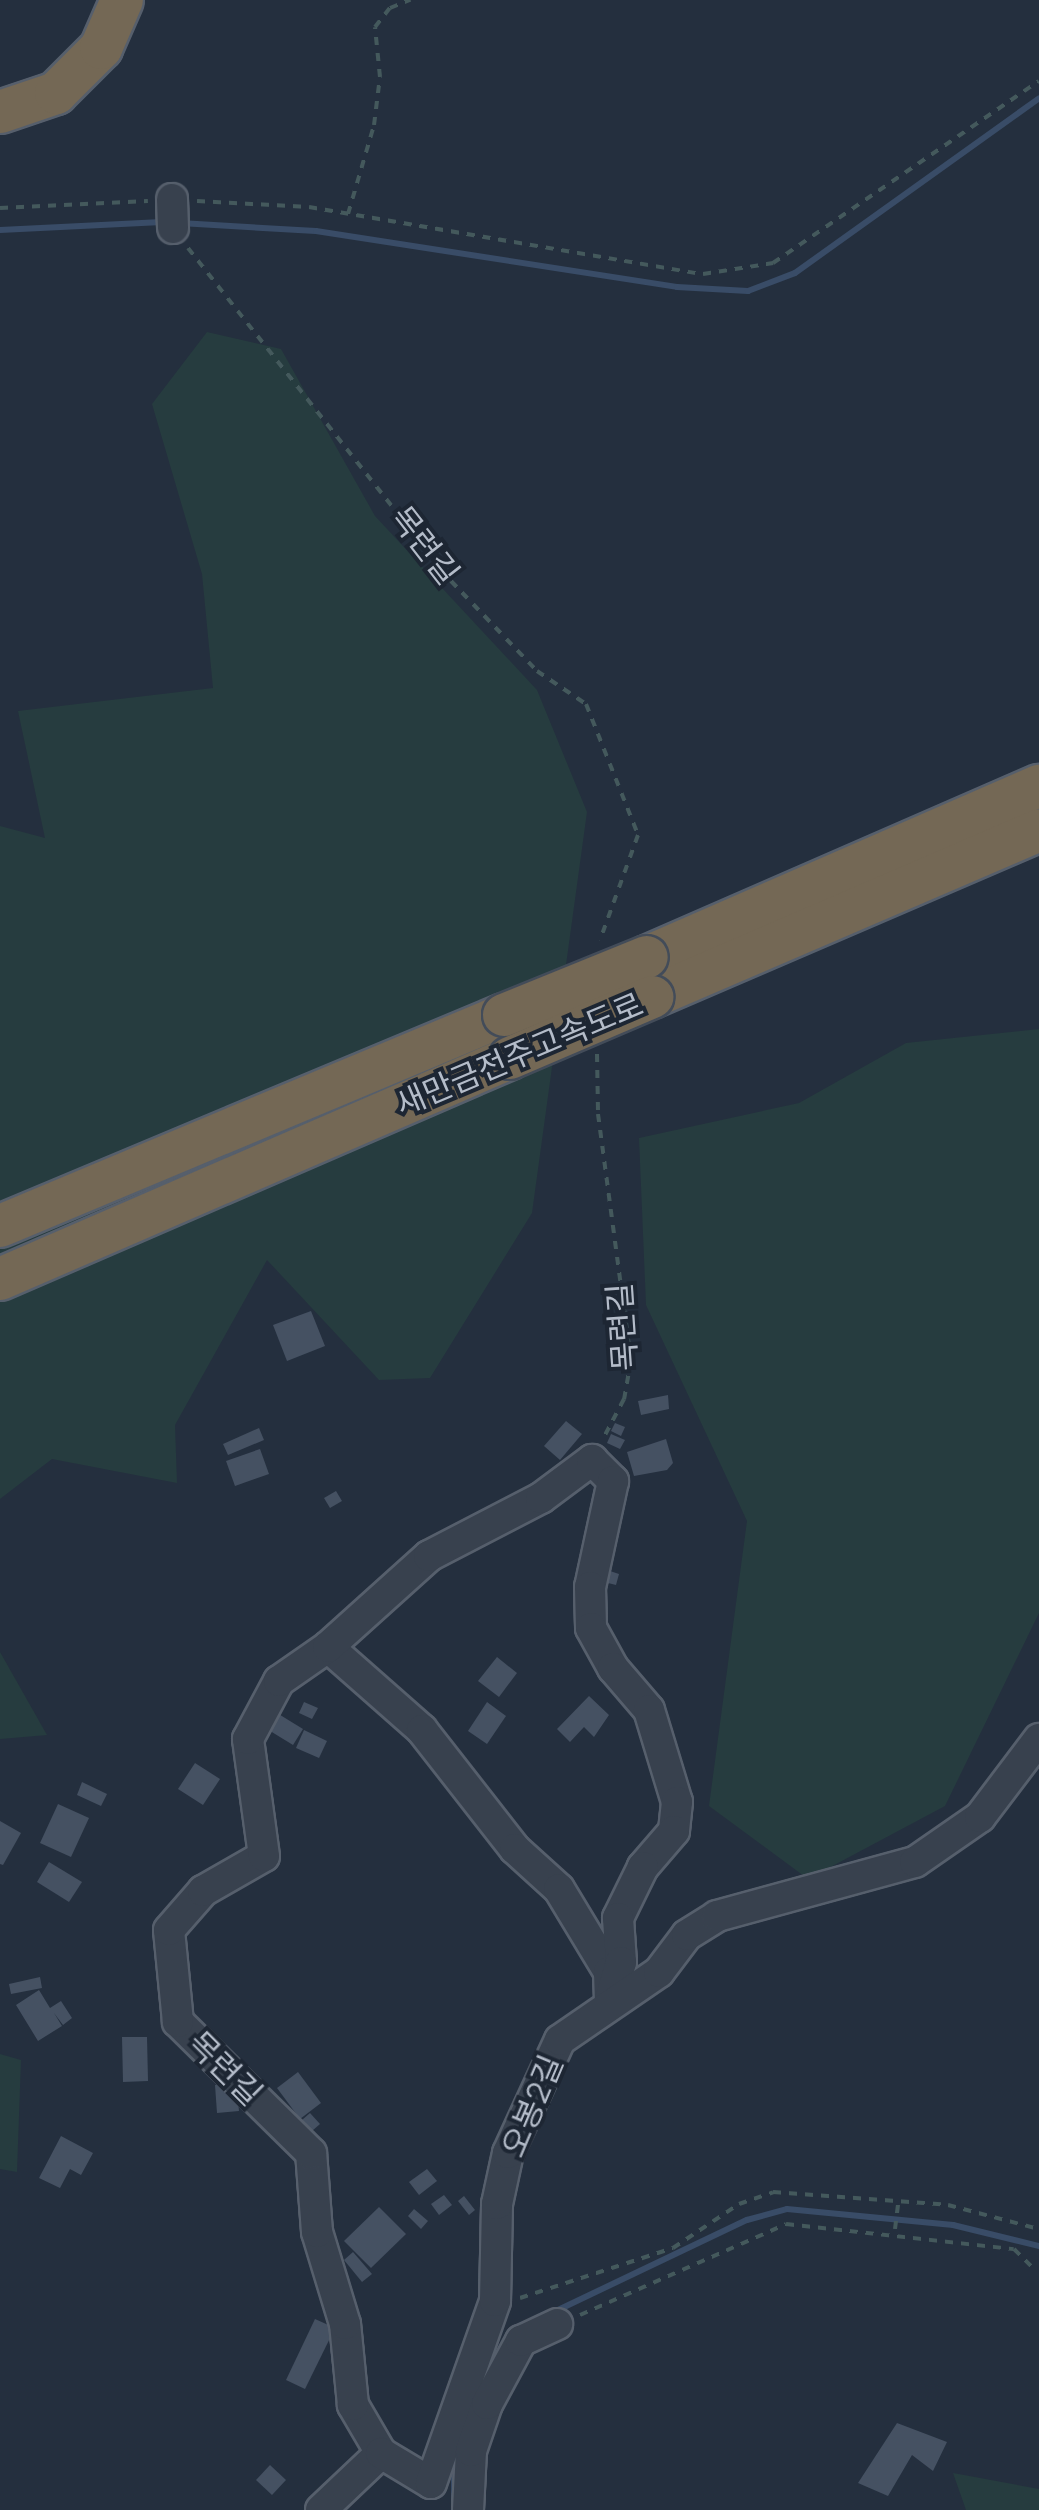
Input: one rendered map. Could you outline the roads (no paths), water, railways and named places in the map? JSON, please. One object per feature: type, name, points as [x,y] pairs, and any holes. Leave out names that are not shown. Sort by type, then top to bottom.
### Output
[{"type":"highway","points":[[0,90],[60,63],[100,0]]},
{"type":"highway","points":[[0,112],[56,93],[101,48],[122,0]]},
{"type":"highway","name":"새만금전주고속도로","points":[[0,1280],[510,1058],[649,977],[1039,786]]},
{"type":"highway","name":"새만금전주고속도로","points":[[0,1226],[504,1015],[649,977],[1039,830]]},
{"type":"street","name":"목련길","points":[[381,2453],[354,2405],[345,2324],[317,2232],[311,2153],[178,2022],[169,1930],[202,1890],[264,1856],[248,1739],[279,1681],[328,1647],[428,1556],[541,1498],[592,1460],[613,1481],[590,1588],[592,1628],[613,1668],[650,1710],[678,1802],[674,1831],[644,1867],[618,1918],[621,1962],[610,2000]]},
{"type":"street","points":[[328,1647],[422,1730],[515,1849],[558,1889],[608,1972],[610,2000]]},
{"type":"street","name":"오봉2길","points":[[454,2491],[495,2302],[497,2204],[508,2153],[560,2040],[610,2000],[659,1972],[687,1935],[717,1916],[915,1862],[980,1817],[1039,1740]]},
{"type":"street","points":[[321,2510],[381,2453],[454,2491],[487,2404],[521,2340],[556,2324]]},
{"type":"waterway","points":[[180,223],[316,231],[677,287],[748,291],[795,273],[1039,98]]},
{"type":"waterway","points":[[0,230],[162,222]]},
{"type":"waterway","points":[[516,2330],[747,2220],[787,2209],[953,2225],[1039,2246]]},
{"type":"waterway","points":[[454,2462],[454,2509]]}]
